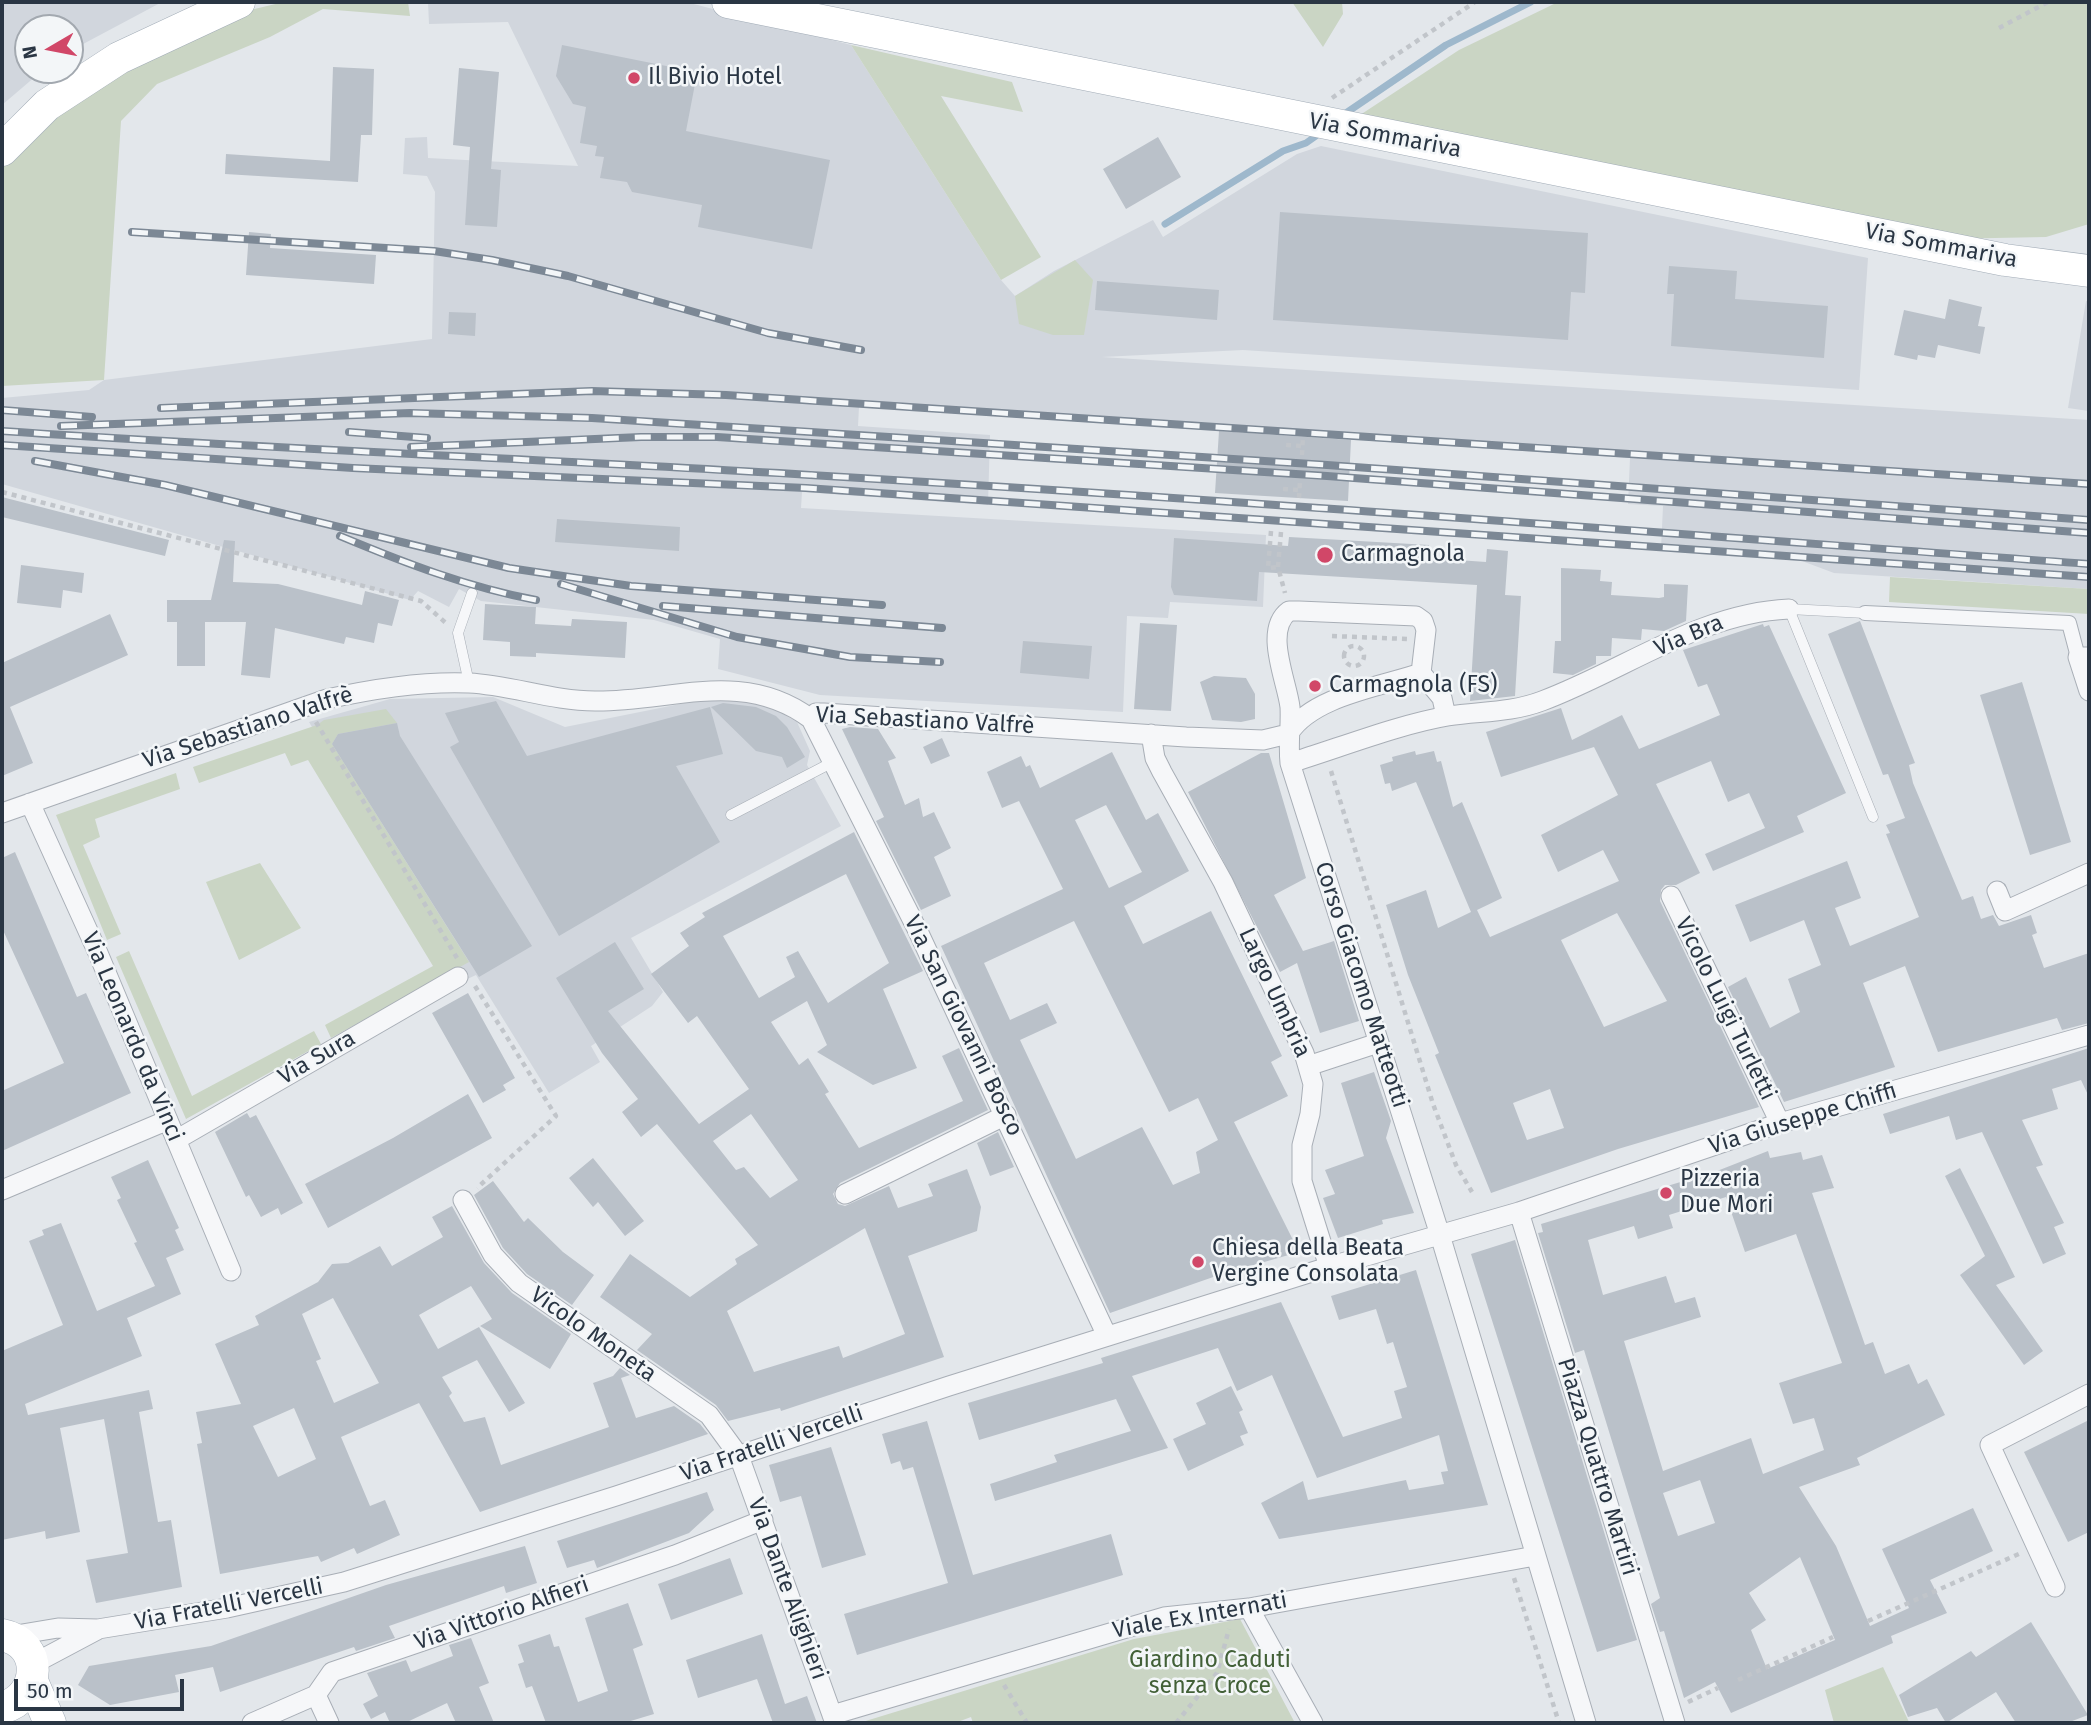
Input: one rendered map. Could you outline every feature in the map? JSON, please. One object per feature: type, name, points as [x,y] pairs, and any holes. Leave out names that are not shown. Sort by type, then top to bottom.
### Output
[{"type":"main road","points":[[2,150],[47,105],[119,58],[239,2]]},
{"type":"main road","name":"Via Sommariva","points":[[728,2],[1348,129],[2042,265],[2089,271]]},
{"type":"main road","name":"Via Sommariva","points":[[2042,265],[2089,250]]},
{"type":"main road","points":[[6,1635],[21,1643],[50,1723]]},
{"type":"main road","points":[[14,1723],[2,1709],[20,1700],[33,1673]]},
{"type":"street","name":"Via Bra","points":[[1290,762],[1447,716],[1492,714],[1541,701],[1724,618],[1764,610],[1789,609]]},
{"type":"street","points":[[1289,611],[1416,616],[1423,621],[1426,630],[1421,673],[1442,698],[1447,716]]},
{"type":"street","name":"Corso Giacomo Matteotti","points":[[1289,611],[1280,621],[1278,642],[1289,704],[1290,762],[1440,1235]]},
{"type":"street","name":"Via Bra","points":[[1865,613],[2069,623],[2084,657]]},
{"type":"street","points":[[2084,657],[2089,691]]},
{"type":"street","points":[[1288,734],[1298,720],[1313,707],[1421,673]]},
{"type":"street","name":"Via Sebastiano Valfrè","points":[[2,813],[307,706],[363,691],[470,683],[593,701],[727,690],[789,702],[811,719],[816,713],[824,713],[1263,740],[1288,734]]},
{"type":"street","name":"Via San Giovanni Bosco","points":[[811,719],[1006,1115],[1107,1336]]},
{"type":"street","name":"Largo Umbria","points":[[1151,734],[1155,758],[1223,882],[1308,1066],[1313,1084],[1310,1114],[1302,1145],[1302,1181],[1329,1267]]},
{"type":"street","name":"Via Leonardo da Vinci","points":[[30,803],[231,1271]]},
{"type":"street","points":[[1997,891],[2005,911],[2089,873]]},
{"type":"street","name":"Vicolo Luigi Turletti","points":[[1671,896],[1780,1123]]},
{"type":"street","name":"Via Sura","points":[[176,1140],[462,975]]},
{"type":"street","name":"Via Giuseppe Chiffi","points":[[1440,1235],[1519,1212],[1780,1123],[2089,1035]]},
{"type":"street","points":[[1308,1066],[1378,1043]]},
{"type":"street","points":[[845,1194],[1006,1115]]},
{"type":"street","points":[[2,1190],[168,1120]]},
{"type":"street","name":"Vicolo Moneta","points":[[463,1200],[493,1255],[519,1283],[709,1415],[739,1456]]},
{"type":"street","name":"Piazza Quattro Martiri","points":[[1519,1212],[1673,1716]]},
{"type":"street","points":[[1440,1235],[1586,1723]]},
{"type":"street","name":"Via Fratelli Vercelli","points":[[6,1635],[58,1628],[98,1629],[227,1608],[344,1582],[1107,1336],[1440,1235]]},
{"type":"street","points":[[2055,1587],[1990,1444],[2089,1394]]},
{"type":"street","name":"Via Dante Alighieri","points":[[739,1456],[833,1719]]},
{"type":"street","name":"Via Vittorio Alfieri","points":[[252,1723],[316,1695],[332,1672],[675,1555],[764,1520]]},
{"type":"street","name":"Viale Ex Internati","points":[[833,1719],[994,1667],[1164,1617],[1241,1609],[1535,1556]]},
{"type":"street","points":[[1241,1609],[1313,1723]]},
{"type":"street","name":"Via Fratelli Vercelli","points":[[33,1673],[98,1629]]},
{"type":"street","points":[[316,1695],[329,1723]]},
{"type":"lane","points":[[470,683],[458,633],[472,593]]},
{"type":"lane","points":[[1789,609],[1873,817]]},
{"type":"lane","name":"Via Bra","points":[[1789,609],[1865,613]]},
{"type":"lane","points":[[731,815],[833,762]]},
{"type":"path","points":[[1313,122],[1338,93],[1475,2]]},
{"type":"path","points":[[1999,28],[2048,2]]},
{"type":"path","points":[[1302,455],[1303,436]]},
{"type":"path","points":[[1286,445],[1302,446]]},
{"type":"path","points":[[1299,498],[1300,481]]},
{"type":"path","points":[[1283,489],[1299,490]]},
{"type":"path","points":[[2,492],[421,601],[458,633]]},
{"type":"path","points":[[1270,531],[1269,568],[1278,567]]},
{"type":"path","points":[[1281,532],[1278,567],[1289,611]]},
{"type":"path","points":[[1329,635],[1407,639],[1406,651]]},
{"type":"path","points":[[1351,636],[1353,645]]},
{"type":"path","points":[[1353,645],[1359,646],[1365,655],[1363,661],[1355,666],[1345,662],[1343,655],[1353,645]]},
{"type":"path","points":[[307,706],[462,975],[556,1116],[463,1200]]},
{"type":"path","points":[[1326,752],[1433,1104],[1456,1165],[1472,1192]]},
{"type":"path","points":[[1868,1621],[2037,1546]]},
{"type":"path","points":[[1508,1561],[1559,1723]]},
{"type":"path","points":[[1176,1723],[1217,1673],[1241,1609]]},
{"type":"path","points":[[1738,1680],[1833,1637]]},
{"type":"path","points":[[994,1667],[1027,1723]]},
{"type":"path","points":[[1673,1716],[1718,1688]]},
{"type":"shaded area","points":[[2,2],[162,2],[84,44],[84,14],[14,14],[14,84],[27,84],[2,105]]},
{"type":"shaded area","points":[[428,2],[686,2],[851,45],[1001,280],[1015,296],[1054,271],[1153,220],[1163,237],[1297,154],[1321,146],[1868,258],[1859,390],[1243,350],[1102,357],[2089,420],[2089,589],[1834,573],[1794,558],[1661,549],[1663,506],[1628,504],[1630,458],[859,407],[858,426],[990,435],[988,505],[802,492],[801,508],[1266,535],[1263,607],[1170,602],[1168,618],[1127,616],[1123,712],[820,695],[718,669],[720,639],[654,620],[481,601],[459,589],[449,607],[418,591],[410,600],[2,484],[2,398],[89,390],[104,380],[432,339],[435,192],[427,176],[403,174],[405,138],[427,137],[428,158],[578,166],[508,22],[429,24]]},
{"type":"shaded area","points":[[2086,301],[2089,302],[2089,411],[2068,408]]},
{"type":"shaded area","points":[[725,695],[756,699],[797,722],[810,751],[807,765],[841,826],[631,938],[663,992],[652,1006],[591,1046],[600,1062],[549,1093],[476,975],[463,981],[309,722],[390,699],[493,697],[565,727]]},
{"type":"green space","points":[[284,2],[408,2],[410,16],[323,9],[270,37],[157,84],[121,121],[104,380],[2,386],[2,156],[47,110],[246,11]]},
{"type":"green space","points":[[1292,2],[1342,2],[1343,14],[1323,47]]},
{"type":"green space","points":[[1558,2],[2089,2],[2089,224],[2046,237],[1943,239],[1357,117],[1459,50]]},
{"type":"green space","points":[[851,45],[1012,82],[1023,112],[941,96],[1041,257],[1001,280]]},
{"type":"green space","points":[[1075,260],[1093,280],[1084,335],[1053,335],[1019,324],[1015,296]]},
{"type":"green space","points":[[1890,577],[2089,589],[2089,614],[1889,602]]},
{"type":"green space","points":[[386,709],[397,723],[338,734],[332,744],[469,962],[331,1038],[325,1025],[433,966],[308,760],[291,766],[285,753],[199,783],[193,767],[317,725],[324,720]]},
{"type":"green space","points":[[176,773],[180,789],[95,819],[100,837],[83,845],[121,934],[107,940],[56,815]]},
{"type":"green space","points":[[260,863],[301,928],[239,960],[206,882]]},
{"type":"green space","points":[[129,951],[192,1096],[314,1031],[321,1044],[186,1119],[116,957]]},
{"type":"green space","name":"Giardino Caduti senza Croce","points":[[1240,1619],[1295,1723],[973,1723],[971,1717],[955,1723],[859,1723],[1134,1639]]},
{"type":"green space","points":[[1883,1667],[1909,1722],[1834,1723],[1825,1690]]},
{"type":"building","points":[[562,45],[686,70],[695,84],[686,131],[830,160],[812,249],[698,227],[702,205],[632,192],[627,182],[600,178],[604,157],[595,156],[597,146],[580,143],[586,107],[573,104],[556,76]]},
{"type":"building","points":[[333,67],[374,69],[372,135],[361,135],[358,182],[225,174],[226,154],[330,161]]},
{"type":"building","points":[[459,68],[499,72],[491,169],[501,170],[497,227],[465,225],[470,147],[453,145]]},
{"type":"building","points":[[1158,137],[1181,177],[1126,209],[1103,169]]},
{"type":"building","points":[[1280,212],[1588,233],[1585,293],[1571,292],[1568,340],[1273,320]]},
{"type":"building","points":[[249,232],[271,234],[270,248],[376,255],[374,284],[246,275]]},
{"type":"building","points":[[1669,266],[1737,271],[1735,299],[1828,306],[1824,358],[1671,346],[1674,294],[1667,294]]},
{"type":"building","points":[[1097,281],[1219,290],[1217,320],[1095,310]]},
{"type":"building","points":[[1949,299],[1982,307],[1978,326],[1985,327],[1980,354],[1938,345],[1935,358],[1918,355],[1917,360],[1894,355],[1904,310],[1945,319]]},
{"type":"building","points":[[449,312],[476,313],[475,336],[448,334]]},
{"type":"building","points":[[1219,431],[1351,440],[1348,501],[1215,493]]},
{"type":"building","points":[[2,497],[169,540],[165,556],[2,517]]},
{"type":"building","points":[[557,519],[680,527],[679,551],[555,542]]},
{"type":"building","points":[[1289,537],[1429,545],[1429,558],[1486,562],[1487,549],[1508,551],[1505,595],[1521,596],[1515,696],[1470,701],[1477,585],[1259,572],[1257,601],[1174,595],[1171,587],[1174,538],[1288,546]]},
{"type":"building","points":[[224,540],[235,541],[233,582],[278,584],[362,605],[365,591],[399,600],[392,626],[378,623],[374,643],[346,637],[344,644],[275,628],[270,678],[241,675],[246,622],[205,622],[205,666],[177,666],[177,622],[167,622],[167,600],[211,600]]},
{"type":"building","points":[[21,565],[84,573],[82,593],[63,590],[61,608],[17,603]]},
{"type":"building","points":[[1561,568],[1601,570],[1600,581],[1612,582],[1611,595],[1659,598],[1664,597],[1664,584],[1688,585],[1686,621],[1664,631],[1642,629],[1641,640],[1612,638],[1611,656],[1596,656],[1596,664],[1573,675],[1553,673],[1555,641],[1561,641]]},
{"type":"building","points":[[485,604],[536,607],[535,624],[571,626],[572,619],[627,622],[625,658],[536,653],[536,657],[510,656],[510,642],[483,640]]},
{"type":"building","points":[[110,614],[128,655],[10,707],[33,763],[2,776],[2,663]]},
{"type":"building","points":[[1860,621],[1915,763],[1909,765],[1913,783],[1962,900],[1973,896],[1981,919],[1993,915],[1999,926],[2031,915],[2037,933],[2032,935],[2044,968],[2089,953],[2089,1023],[2062,1030],[2057,1018],[1938,1052],[1905,966],[1863,983],[1895,1067],[1784,1102],[1728,987],[1746,977],[1770,1028],[1800,1012],[1788,979],[1821,965],[1804,920],[1750,942],[1735,905],[1847,861],[1861,898],[1835,908],[1850,946],[1919,917],[1886,834],[1890,833],[1886,825],[1905,818],[1888,774],[1883,775],[1828,634]]},
{"type":"building","points":[[1140,623],[1177,625],[1171,711],[1134,709]]},
{"type":"building","points":[[1763,624],[1764,627],[1769,625],[1846,793],[1797,816],[1804,832],[1713,871],[1705,854],[1765,828],[1749,793],[1728,802],[1711,761],[1656,784],[1700,873],[1676,885],[1665,885],[1661,890],[1660,901],[1759,1107],[1618,1149],[1491,1193],[1435,1055],[1439,1053],[1408,975],[1386,905],[1426,890],[1438,928],[1471,912],[1416,782],[1392,791],[1390,783],[1385,784],[1380,765],[1393,761],[1392,757],[1415,751],[1416,755],[1434,751],[1437,762],[1441,761],[1453,807],[1462,802],[1502,898],[1477,910],[1490,937],[1619,881],[1603,850],[1558,872],[1541,835],[1618,795],[1594,747],[1501,777],[1486,732],[1561,708],[1572,740],[1622,715],[1639,749],[1720,715],[1707,684],[1698,687],[1683,650]],"holes":[[[1617,913],[1667,1001],[1604,1027],[1561,940]],[[1550,1089],[1564,1128],[1527,1140],[1513,1103]]]},
{"type":"building","points":[[1023,641],[1092,646],[1089,679],[1020,673]]},
{"type":"building","points":[[1214,676],[1246,678],[1255,694],[1255,719],[1241,722],[1212,720],[1200,682]]},
{"type":"building","points":[[2022,682],[2071,842],[2030,855],[1980,695]]},
{"type":"building","points":[[496,701],[527,756],[710,707],[723,754],[676,766],[720,842],[559,936],[450,747],[459,742],[445,713]]},
{"type":"building","points":[[723,703],[756,707],[776,716],[787,727],[805,757],[787,768],[782,757],[756,751],[711,707]]},
{"type":"building","points":[[397,723],[400,736],[532,946],[479,977],[332,744],[338,734]]},
{"type":"building","points":[[842,729],[878,729],[896,758],[888,761],[905,805],[919,798],[923,817],[934,812],[951,848],[934,857],[951,896],[921,910],[876,821],[884,817]]},
{"type":"building","points":[[942,738],[950,756],[931,764],[923,747]]},
{"type":"building","points":[[1112,752],[1146,820],[1158,813],[1189,871],[1124,906],[1143,944],[1211,911],[1282,1056],[1271,1062],[1288,1096],[1234,1122],[1299,1252],[1219,1275],[1110,1313],[941,946],[1063,889],[1019,801],[1002,808],[987,772],[1021,756],[1026,767],[1030,765],[1040,788]],"holes":[[[1106,805],[1142,872],[1109,888],[1075,820]],[[1074,921],[1169,1112],[1198,1098],[1218,1140],[1196,1152],[1200,1173],[1173,1185],[1142,1127],[1076,1159],[1020,1040],[1057,1023],[1047,1003],[1010,1020],[984,963]]]},
{"type":"building","points":[[1261,753],[1269,753],[1306,878],[1274,895],[1303,951],[1334,941],[1359,1021],[1320,1033],[1297,963],[1280,972],[1188,792]]},
{"type":"building","points":[[854,832],[923,971],[883,989],[917,1068],[873,1085],[817,1052],[827,1045],[807,1001],[771,1022],[799,1065],[808,1058],[829,1092],[825,1094],[859,1148],[963,1101],[942,1056],[959,1048],[988,1110],[840,1183],[833,1194],[838,1204],[845,1206],[889,1186],[898,1208],[933,1196],[928,1184],[967,1169],[981,1207],[977,1231],[908,1256],[944,1357],[781,1411],[780,1408],[728,1421],[716,1405],[637,1350],[652,1334],[600,1297],[630,1254],[690,1297],[737,1264],[735,1259],[758,1245],[657,1124],[641,1137],[622,1112],[638,1099],[602,1053],[556,978],[615,942],[644,989],[608,1011],[699,1124],[749,1089],[697,1016],[688,1023],[651,974],[689,946],[680,933],[705,917],[702,913]],"holes":[[[846,874],[889,963],[828,1003],[798,951],[786,957],[795,977],[759,998],[723,936]],[[751,1114],[798,1180],[770,1198],[744,1167],[736,1170],[713,1141]],[[865,1228],[905,1334],[843,1358],[839,1346],[754,1372],[727,1311]]]},
{"type":"building","points":[[15,852],[77,997],[86,993],[131,1093],[2,1151],[2,1091],[64,1063],[2,928],[2,858]]},
{"type":"building","points":[[468,993],[515,1078],[503,1085],[506,1090],[483,1103],[432,1013]]},
{"type":"building","points":[[2089,1048],[2089,1097],[2081,1080],[2052,1089],[2058,1109],[2022,1120],[2043,1165],[2036,1167],[2064,1223],[2054,1227],[2066,1254],[2043,1264],[1982,1132],[1956,1140],[1949,1116],[1890,1134],[1883,1114]]},
{"type":"building","points":[[1374,1072],[1391,1121],[1386,1138],[1414,1213],[1382,1220],[1383,1224],[1338,1238],[1323,1198],[1335,1194],[1325,1170],[1364,1156],[1341,1083]]},
{"type":"building","points":[[468,1094],[492,1138],[328,1228],[305,1184],[393,1138]]},
{"type":"building","points":[[247,1113],[250,1118],[256,1115],[303,1203],[281,1215],[278,1208],[261,1217],[249,1195],[246,1197],[215,1132]]},
{"type":"building","points":[[998,1132],[1014,1167],[990,1176],[977,1143]]},
{"type":"building","points":[[1768,1151],[1770,1158],[1801,1152],[1803,1160],[1822,1155],[1834,1188],[1812,1193],[1865,1345],[1873,1342],[1885,1374],[1909,1364],[1918,1384],[1927,1379],[1945,1415],[1857,1458],[1860,1465],[1799,1487],[1836,1546],[1870,1626],[1909,1608],[1882,1549],[1973,1508],[1993,1551],[1930,1580],[1947,1613],[1891,1636],[1893,1643],[1731,1713],[1715,1682],[1684,1698],[1664,1631],[1660,1632],[1651,1604],[1660,1598],[1584,1350],[1575,1353],[1538,1233],[1543,1232],[1541,1224],[1717,1171]],"holes":[[[1726,1197],[1745,1252],[1796,1234],[1842,1363],[1779,1383],[1793,1424],[1814,1418],[1824,1450],[1763,1474],[1751,1438],[1663,1471],[1624,1341],[1701,1317],[1695,1297],[1675,1303],[1666,1276],[1603,1295],[1588,1240],[1634,1226],[1638,1239],[1673,1228],[1669,1215]],[[1700,1480],[1715,1523],[1678,1536],[1663,1493]],[[1800,1557],[1835,1640],[1767,1669],[1751,1630],[1766,1620],[1749,1593]]]},
{"type":"building","points":[[593,1158],[644,1221],[625,1236],[598,1202],[593,1207],[569,1178]]},
{"type":"building","points":[[148,1160],[179,1228],[175,1230],[184,1250],[166,1258],[181,1294],[127,1318],[142,1356],[25,1404],[28,1415],[149,1390],[153,1409],[139,1412],[158,1522],[171,1520],[182,1587],[96,1603],[86,1560],[128,1553],[104,1419],[60,1428],[80,1532],[46,1539],[45,1531],[2,1540],[2,1351],[63,1325],[29,1241],[44,1235],[42,1230],[61,1223],[97,1311],[155,1286],[134,1243],[137,1242],[117,1200],[121,1198],[111,1177]]},
{"type":"building","points":[[1960,1168],[2015,1277],[1996,1285],[2043,1351],[2024,1365],[1960,1275],[1985,1256],[1945,1176]]},
{"type":"building","points":[[493,1181],[524,1222],[528,1218],[563,1252],[594,1275],[572,1305],[527,1274],[503,1248],[474,1195]]},
{"type":"building","points":[[452,1206],[484,1263],[512,1293],[571,1334],[550,1369],[480,1326],[492,1319],[471,1286],[419,1315],[438,1349],[479,1327],[525,1403],[509,1412],[477,1360],[442,1377],[464,1422],[485,1417],[501,1465],[609,1427],[593,1383],[613,1376],[620,1368],[630,1375],[621,1378],[636,1418],[674,1406],[700,1424],[708,1434],[480,1512],[419,1403],[341,1437],[370,1506],[385,1500],[400,1535],[357,1554],[354,1548],[321,1562],[318,1556],[220,1574],[197,1444],[202,1443],[196,1412],[241,1404],[215,1344],[259,1325],[255,1316],[318,1282],[332,1264],[348,1263],[380,1246],[392,1266],[443,1237],[432,1217]],"holes":[[[333,1298],[379,1383],[334,1403],[316,1361],[321,1359],[302,1314]],[[294,1408],[316,1459],[278,1477],[253,1426]]]},
{"type":"building","points":[[1515,1240],[1637,1640],[1597,1652],[1471,1254]]},
{"type":"building","points":[[1416,1270],[1488,1505],[1279,1539],[1261,1503],[1303,1481],[1308,1500],[1406,1480],[1409,1490],[1444,1484],[1441,1472],[1448,1471],[1439,1435],[1317,1478],[1272,1375],[1237,1391],[1218,1348],[1132,1376],[1168,1448],[995,1501],[990,1484],[1057,1462],[1054,1455],[1131,1431],[1116,1399],[979,1440],[968,1403],[1103,1363],[1101,1358],[1281,1302],[1343,1437],[1402,1418],[1394,1391],[1407,1387],[1393,1342],[1387,1344],[1376,1309],[1339,1320],[1331,1296]]},
{"type":"building","points":[[1231,1386],[1243,1410],[1239,1412],[1248,1433],[1240,1436],[1244,1445],[1188,1471],[1173,1439],[1206,1424],[1196,1403]]},
{"type":"building","points":[[2089,1420],[2089,1532],[2068,1542],[2024,1452]]},
{"type":"building","points":[[927,1421],[973,1575],[1111,1534],[1123,1575],[857,1655],[844,1614],[948,1583],[913,1467],[903,1470],[900,1461],[891,1464],[882,1434]]},
{"type":"building","points":[[831,1447],[866,1555],[822,1568],[801,1496],[780,1502],[769,1465]]},
{"type":"building","points":[[707,1492],[714,1510],[689,1533],[597,1568],[594,1560],[567,1568],[557,1541]]},
{"type":"building","points":[[525,1546],[537,1583],[506,1593],[504,1586],[389,1626],[395,1638],[356,1651],[354,1647],[220,1692],[213,1667],[175,1675],[179,1692],[110,1705],[78,1685],[89,1666],[211,1646],[386,1585]]},
{"type":"building","points":[[730,1558],[743,1594],[671,1620],[658,1584]]},
{"type":"building","points":[[628,1603],[643,1645],[633,1649],[654,1714],[624,1723],[546,1723],[532,1686],[526,1688],[518,1664],[524,1662],[518,1645],[550,1634],[554,1647],[559,1646],[578,1702],[608,1691],[585,1618]]},
{"type":"building","points":[[2031,1622],[2088,1715],[2067,1723],[2016,1723],[1996,1692],[1946,1723],[1937,1708],[1908,1717],[1899,1695],[1971,1651],[1976,1657]]},
{"type":"building","points":[[762,1634],[785,1704],[807,1696],[817,1723],[773,1723],[757,1679],[698,1698],[686,1660]]},
{"type":"building","points":[[471,1638],[489,1683],[479,1687],[494,1723],[456,1723],[447,1703],[405,1723],[390,1723],[385,1712],[371,1719],[363,1704],[378,1696],[367,1673],[406,1660],[411,1672],[453,1656],[449,1645]]},
{"type":"waterway","points":[[1343,115],[1446,45],[1531,2]]},
{"type":"waterway","points":[[1165,224],[1283,151],[1306,143],[1323,131]]},
{"type":"railway","points":[[132,232],[434,251],[492,260],[568,276],[768,333],[861,350]]},
{"type":"railway","points":[[161,408],[592,391],[726,395],[2089,484]]},
{"type":"railway","points":[[2,410],[92,417]]},
{"type":"railway","points":[[61,426],[410,413],[592,418],[1327,465],[2089,520]]},
{"type":"railway","points":[[2,431],[970,485],[2089,564]]},
{"type":"railway","points":[[349,432],[427,438]]},
{"type":"railway","points":[[411,447],[641,437],[717,437],[1327,476],[2089,533]]},
{"type":"railway","points":[[2,445],[353,468],[806,488],[2089,577]]},
{"type":"railway","points":[[35,461],[165,485],[509,568],[631,586],[882,605]]},
{"type":"railway","points":[[340,536],[436,573],[536,600]]},
{"type":"railway","points":[[561,584],[737,637],[850,657],[940,662]]},
{"type":"railway","points":[[663,606],[942,628]]},
{"type":"place","name":"Il Bivio Hotel","points":[[634,78]]},
{"type":"place","name":"Carmagnola","points":[[1325,555]]},
{"type":"place","name":"Carmagnola (FS)","points":[[1315,686]]},
{"type":"place","name":"Pizzeria Due Mori","points":[[1666,1193]]},
{"type":"place","name":"Chiesa della Beata Vergine Consolata","points":[[1198,1262]]}]
